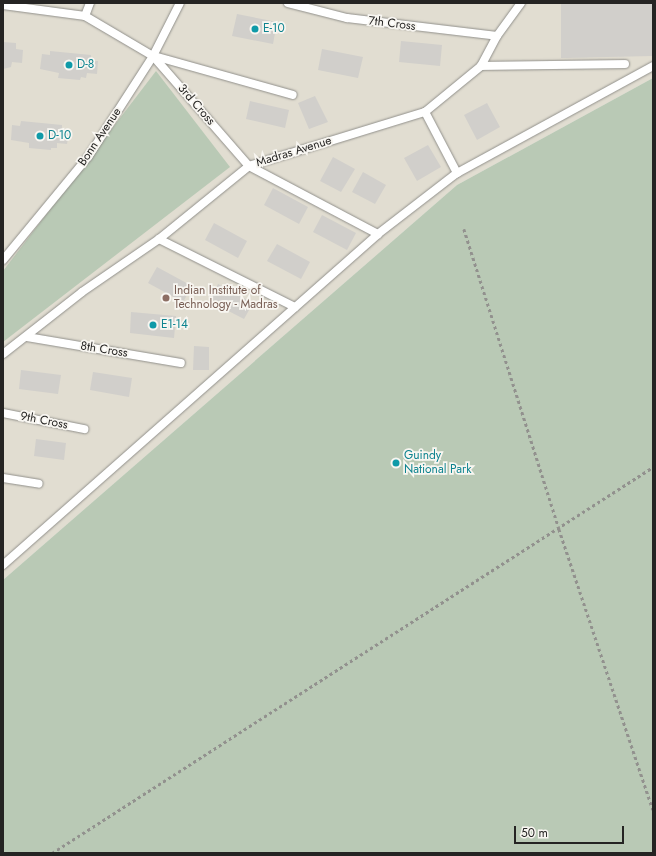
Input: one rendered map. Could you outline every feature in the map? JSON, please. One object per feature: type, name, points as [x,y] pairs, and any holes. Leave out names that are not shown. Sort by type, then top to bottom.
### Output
[{"type":"lane","points":[[85,16],[90,3]]},
{"type":"lane","name":"Bonn Avenue","points":[[3,260],[88,157],[153,56],[180,3]]},
{"type":"lane","name":"7th Cross","points":[[288,3],[347,18],[497,36]]},
{"type":"lane","name":"Madras Avenue","points":[[3,354],[27,337],[82,292],[159,239],[249,166],[425,112],[481,66],[497,36],[521,3]]},
{"type":"lane","name":"3rd Cross","points":[[3,5],[85,16],[153,56],[249,166],[378,234]]},
{"type":"lane","points":[[153,56],[293,95]]},
{"type":"lane","points":[[481,66],[625,64]]},
{"type":"lane","points":[[3,565],[378,234],[457,173],[653,66]]},
{"type":"lane","points":[[425,112],[457,173]]},
{"type":"lane","points":[[159,239],[295,307]]},
{"type":"lane","name":"8th Cross","points":[[27,337],[181,363]]},
{"type":"lane","name":"9th Cross","points":[[3,413],[84,429]]},
{"type":"lane","points":[[3,478],[39,484]]},
{"type":"path","points":[[464,229],[559,529],[653,810]]},
{"type":"path","points":[[52,853],[559,529],[653,467]]},
{"type":"shaded area","name":"Indian Institute of Technology - Madras","points":[[3,3],[653,3],[653,78],[457,185],[3,580]]},
{"type":"green space","points":[[156,71],[230,167],[3,342],[3,271]]},
{"type":"green space","name":"Guindy National Park","points":[[653,78],[653,853],[3,853],[3,580],[457,185]]},
{"type":"building","points":[[561,3],[653,3],[653,56],[561,58]]},
{"type":"building","name":"E-10","points":[[237,14],[277,22],[273,44],[232,36]]},
{"type":"building","points":[[401,41],[442,45],[440,66],[399,62]]},
{"type":"building","points":[[3,42],[16,43],[16,49],[23,50],[22,63],[12,62],[11,67],[3,69]]},
{"type":"building","points":[[322,49],[363,57],[358,78],[318,70]]},
{"type":"building","name":"D-8","points":[[50,51],[91,55],[91,61],[98,61],[97,74],[87,73],[86,78],[81,77],[80,80],[58,78],[59,73],[40,69],[42,54],[50,55]]},
{"type":"building","points":[[315,96],[328,122],[309,129],[298,103]]},
{"type":"building","points":[[250,101],[289,110],[285,128],[246,119]]},
{"type":"building","points":[[487,103],[500,127],[477,140],[464,115]]},
{"type":"building","name":"D-10","points":[[21,121],[62,125],[62,131],[69,132],[67,144],[57,143],[57,148],[51,148],[51,150],[29,148],[29,143],[11,140],[12,125],[20,126]]},
{"type":"building","points":[[428,145],[441,167],[417,181],[404,158]]},
{"type":"building","points":[[333,157],[355,169],[341,192],[320,181]]},
{"type":"building","points":[[363,172],[386,185],[375,204],[352,192]]},
{"type":"building","points":[[273,188],[308,207],[299,224],[264,205]]},
{"type":"building","points":[[322,215],[356,233],[347,250],[313,232]]},
{"type":"building","points":[[214,223],[247,241],[238,258],[205,240]]},
{"type":"building","points":[[277,244],[310,262],[301,279],[267,261]]},
{"type":"building","points":[[157,267],[192,286],[183,302],[148,283]]},
{"type":"building","points":[[218,284],[253,303],[244,319],[209,301]]},
{"type":"building","name":"E1-14","points":[[131,312],[176,316],[174,338],[130,333]]},
{"type":"building","points":[[194,346],[209,347],[209,370],[193,370]]},
{"type":"building","points":[[21,370],[61,375],[58,394],[19,389]]},
{"type":"building","points":[[93,372],[132,378],[129,397],[90,390]]},
{"type":"building","points":[[36,439],[66,443],[64,460],[34,456]]},
{"type":"place","name":"E-10","points":[[255,29]]},
{"type":"place","name":"D-8","points":[[69,65]]},
{"type":"place","name":"D-10","points":[[40,136]]},
{"type":"place","name":"Indian Institute of Technology - Madras","points":[[166,298]]},
{"type":"place","name":"E1-14","points":[[153,325]]},
{"type":"place","name":"Guindy National Park","points":[[396,463]]}]
